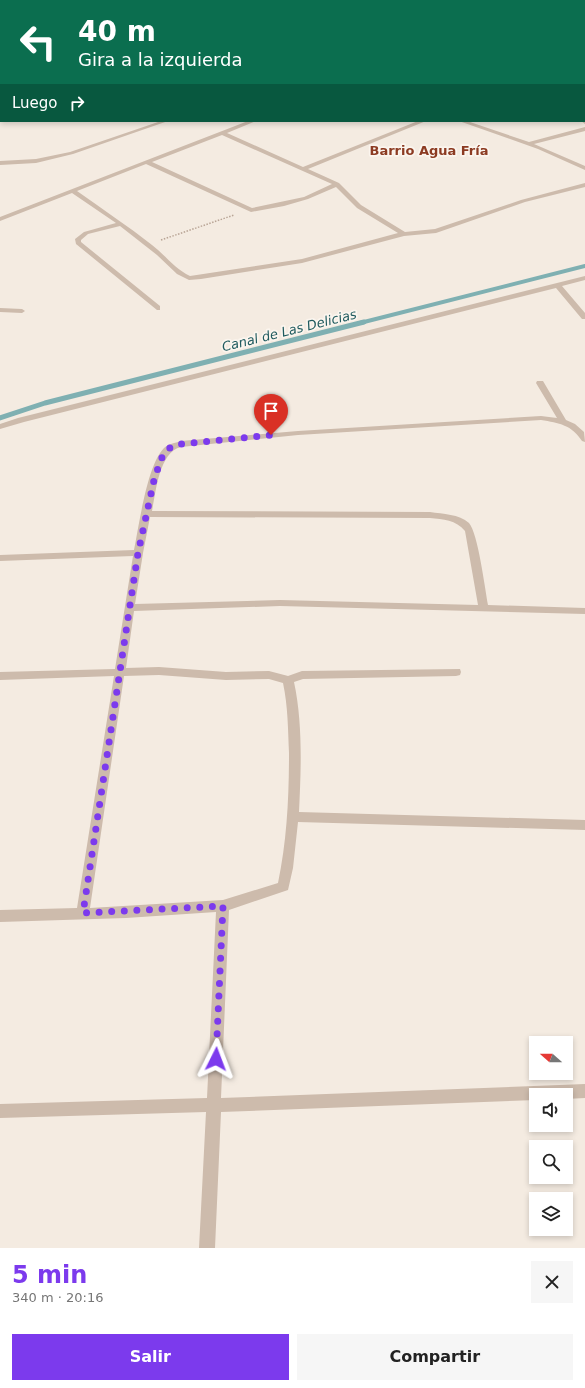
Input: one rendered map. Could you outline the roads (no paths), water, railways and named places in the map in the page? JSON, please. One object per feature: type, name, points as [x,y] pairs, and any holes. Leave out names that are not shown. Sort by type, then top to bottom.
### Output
[{"type":"street","points":[[0,219],[250,122]]},
{"type":"street","points":[[302,169],[420,122]]},
{"type":"street","points":[[465,122],[528,144],[585,168]]},
{"type":"street","points":[[528,144],[585,130]]},
{"type":"street","points":[[222,133],[337,184],[342,191],[357,205],[404,234]]},
{"type":"street","points":[[146,162],[250,210],[284,204],[306,198],[337,184]]},
{"type":"street","points":[[72,191],[121,224],[159,254],[179,273],[189,278],[302,261],[404,234],[436,231],[511,205],[585,185]]},
{"type":"street","points":[[121,224],[86,233],[78,239],[78,243],[157,308]]},
{"type":"street","points":[[0,427],[22,420],[585,278]]},
{"type":"street","points":[[558,286],[585,317]]},
{"type":"street","points":[[540,383],[562,420],[584,434]]},
{"type":"street","points":[[83,913],[138,553],[154,480],[161,459],[167,450],[173,446],[298,433],[541,418],[562,420]]},
{"type":"street","points":[[146,514],[430,515],[452,518],[465,524],[469,530],[484,608]]},
{"type":"street","points":[[0,558],[138,553]]},
{"type":"street","points":[[130,608],[280,603],[585,611]]},
{"type":"street","points":[[0,676],[160,671],[226,676],[269,676],[288,680],[302,675],[456,672]]},
{"type":"street","points":[[0,916],[223,906],[284,886],[290,855],[294,817],[295,771],[292,698],[288,680]]},
{"type":"street","points":[[294,817],[585,825]]},
{"type":"street","points":[[207,1248],[223,906]]},
{"type":"street","points":[[0,1111],[214,1105],[585,1091]]},
{"type":"lane","points":[[0,163],[36,161],[71,153],[163,122]]},
{"type":"lane","points":[[0,310],[22,311]]},
{"type":"waterway","name":"Canal de Las Delicias","points":[[360,323],[585,266]]},
{"type":"waterway","name":"Canal de Las Delicias","points":[[0,418],[45,403],[364,322]]},
{"type":"district","name":"Barrio Agua Fría","points":[[429,150]]}]
